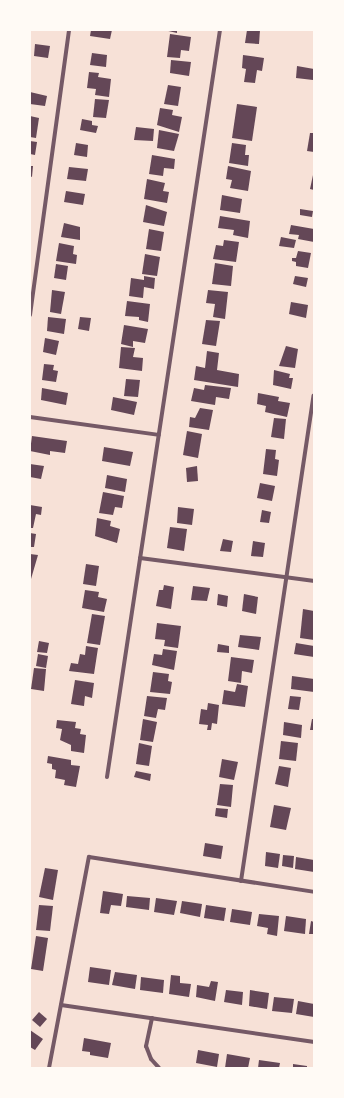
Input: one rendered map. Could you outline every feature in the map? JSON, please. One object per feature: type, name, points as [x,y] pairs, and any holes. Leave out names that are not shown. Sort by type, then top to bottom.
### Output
[{"type":"street","points":[[30,314],[70,30]]},
{"type":"street","points":[[107,778],[220,30]]},
{"type":"street","points":[[241,881],[314,394]]},
{"type":"street","points":[[30,417],[159,435]]},
{"type":"street","points":[[140,558],[314,581]]},
{"type":"street","points":[[49,1068],[89,857],[314,892]]},
{"type":"street","points":[[61,1005],[314,1042]]},
{"type":"street","points":[[152,1018],[146,1046],[151,1059],[159,1068]]},
{"type":"building","points":[[91,30],[112,30],[110,39],[90,36]]},
{"type":"building","points":[[164,30],[177,30],[177,33]]},
{"type":"building","points":[[247,30],[260,30],[259,44],[245,43]]},
{"type":"building","points":[[170,34],[191,37],[189,51],[181,50],[180,58],[167,57]]},
{"type":"building","points":[[35,44],[50,46],[48,58],[34,56]]},
{"type":"building","points":[[92,53],[107,55],[106,67],[90,65]]},
{"type":"building","points":[[243,55],[264,58],[262,71],[257,70],[255,83],[244,82],[246,69],[242,68]]},
{"type":"building","points":[[171,60],[191,62],[189,76],[170,73]]},
{"type":"building","points":[[297,66],[314,69],[313,80],[296,78]]},
{"type":"building","points":[[89,72],[99,73],[98,77],[111,79],[109,97],[95,95],[96,89],[87,88]]},
{"type":"building","points":[[168,85],[181,87],[178,106],[164,104]]},
{"type":"building","points":[[30,92],[47,96],[45,106],[30,104]]},
{"type":"building","points":[[95,99],[109,100],[106,118],[93,117]]},
{"type":"building","points":[[237,104],[257,107],[252,141],[232,138]]},
{"type":"building","points":[[160,108],[173,110],[172,115],[182,117],[179,132],[157,125]]},
{"type":"building","points":[[30,116],[39,118],[36,138],[30,137]]},
{"type":"building","points":[[82,119],[92,121],[92,125],[98,126],[96,133],[80,130]]},
{"type":"building","points":[[136,127],[154,129],[153,141],[134,140]]},
{"type":"building","points":[[159,130],[179,134],[174,151],[157,148]]},
{"type":"building","points":[[310,133],[314,133],[314,152],[307,151]]},
{"type":"building","points":[[30,141],[37,142],[35,155],[30,154]]},
{"type":"building","points":[[76,143],[88,145],[87,157],[74,155]]},
{"type":"building","points":[[232,143],[246,145],[245,155],[249,155],[248,166],[229,163]]},
{"type":"building","points":[[152,155],[175,159],[174,169],[164,168],[163,176],[149,174]]},
{"type":"building","points":[[30,166],[33,166],[32,177],[30,176]]},
{"type":"building","points":[[228,166],[251,171],[248,191],[230,188],[232,180],[226,179]]},
{"type":"building","points":[[69,167],[88,169],[86,181],[67,179]]},
{"type":"building","points":[[314,175],[314,190],[310,189]]},
{"type":"building","points":[[147,179],[165,183],[163,191],[169,192],[167,203],[144,199]]},
{"type":"building","points":[[66,191],[85,194],[83,205],[64,202]]},
{"type":"building","points":[[222,195],[242,199],[240,213],[220,210]]},
{"type":"building","points":[[146,205],[167,212],[164,226],[143,222]]},
{"type":"building","points":[[300,209],[313,211],[312,217],[300,215]]},
{"type":"building","points":[[220,216],[250,221],[248,238],[233,235],[234,230],[218,228]]},
{"type":"building","points":[[64,223],[80,227],[80,240],[61,237]]},
{"type":"building","points":[[291,225],[314,229],[314,242],[298,239],[299,235],[289,234]]},
{"type":"building","points":[[149,229],[164,232],[161,251],[146,249]]},
{"type":"building","points":[[281,237],[296,240],[294,248],[279,246]]},
{"type":"building","points":[[224,240],[239,242],[236,262],[213,259],[216,245],[223,246]]},
{"type":"building","points":[[59,243],[74,246],[73,254],[77,255],[76,264],[56,261]]},
{"type":"building","points":[[298,251],[311,253],[308,268],[296,266],[296,262],[292,261],[292,258],[296,258]]},
{"type":"building","points":[[145,254],[160,257],[157,276],[142,274]]},
{"type":"building","points":[[215,263],[233,266],[231,286],[212,284]]},
{"type":"building","points":[[56,264],[68,266],[66,280],[54,278]]},
{"type":"building","points":[[144,276],[155,278],[154,289],[144,287],[143,298],[129,296],[131,278],[144,280]]},
{"type":"building","points":[[295,276],[308,278],[306,287],[293,284]]},
{"type":"building","points":[[52,290],[65,292],[61,314],[50,312]]},
{"type":"building","points":[[208,290],[228,292],[225,319],[213,317],[215,304],[206,303]]},
{"type":"building","points":[[127,301],[150,304],[148,322],[139,320],[139,317],[125,316]]},
{"type":"building","points":[[291,302],[308,305],[306,318],[289,314]]},
{"type":"building","points":[[48,317],[66,319],[64,334],[47,331]]},
{"type":"building","points":[[80,317],[91,318],[89,331],[78,329]]},
{"type":"building","points":[[206,320],[220,321],[216,346],[202,344]]},
{"type":"building","points":[[124,325],[148,329],[145,343],[133,341],[133,347],[121,344]]},
{"type":"building","points":[[45,338],[59,341],[56,355],[43,352]]},
{"type":"building","points":[[286,346],[298,349],[295,368],[279,366]]},
{"type":"building","points":[[121,347],[135,348],[133,357],[143,358],[142,371],[119,368]]},
{"type":"building","points":[[207,351],[219,353],[217,370],[239,374],[238,387],[194,380],[196,366],[205,368]]},
{"type":"building","points":[[44,364],[54,365],[53,370],[58,371],[56,382],[42,380]]},
{"type":"building","points":[[274,370],[290,374],[289,378],[293,378],[291,389],[273,385]]},
{"type":"building","points":[[126,379],[140,380],[138,397],[124,396]]},
{"type":"building","points":[[205,385],[231,388],[229,399],[216,397],[215,405],[191,401],[194,388],[204,390]]},
{"type":"building","points":[[42,388],[68,393],[66,405],[41,400]]},
{"type":"building","points":[[258,393],[279,397],[278,401],[290,403],[287,417],[265,412],[266,406],[257,404]]},
{"type":"building","points":[[113,397],[137,402],[134,415],[111,410]]},
{"type":"building","points":[[200,408],[213,410],[209,430],[189,427],[190,417],[195,418]]},
{"type":"building","points":[[274,418],[286,419],[284,439],[271,437]]},
{"type":"building","points":[[187,431],[202,434],[198,458],[183,455]]},
{"type":"building","points":[[32,436],[67,441],[65,453],[50,451],[50,455],[30,451]]},
{"type":"building","points":[[104,447],[133,452],[130,466],[102,461]]},
{"type":"building","points":[[266,449],[276,450],[275,459],[279,460],[277,476],[263,474]]},
{"type":"building","points":[[30,464],[44,466],[41,479],[30,477]]},
{"type":"building","points":[[197,466],[198,481],[187,482],[186,468]]},
{"type":"building","points":[[107,475],[127,479],[125,492],[105,488]]},
{"type":"building","points":[[260,483],[275,486],[272,501],[257,498]]},
{"type":"building","points":[[103,492],[124,496],[122,508],[115,507],[113,515],[99,513]]},
{"type":"building","points":[[30,505],[42,507],[41,515],[36,514],[33,528],[30,528]]},
{"type":"building","points":[[178,507],[194,509],[192,525],[177,523]]},
{"type":"building","points":[[262,510],[271,512],[269,523],[260,522]]},
{"type":"building","points":[[97,518],[111,521],[110,526],[120,529],[117,543],[95,536]]},
{"type":"building","points":[[170,527],[187,529],[184,551],[167,548]]},
{"type":"building","points":[[30,533],[36,534],[34,547],[30,547]]},
{"type":"building","points":[[223,539],[233,541],[231,552],[220,551]]},
{"type":"building","points":[[253,541],[265,543],[263,557],[251,556]]},
{"type":"building","points":[[30,554],[38,555],[31,579],[30,579]]},
{"type":"building","points":[[86,564],[99,566],[96,586],[83,584]]},
{"type":"building","points":[[164,585],[174,587],[171,609],[156,606],[159,590],[163,590]]},
{"type":"building","points":[[193,586],[210,588],[207,601],[191,600]]},
{"type":"building","points":[[85,590],[99,592],[98,597],[107,599],[104,612],[82,608]]},
{"type":"building","points":[[218,594],[228,596],[227,607],[217,605]]},
{"type":"building","points":[[244,594],[258,597],[256,614],[242,611]]},
{"type":"building","points":[[303,609],[314,611],[314,640],[300,638]]},
{"type":"building","points":[[92,614],[105,616],[100,645],[87,643]]},
{"type":"building","points":[[157,623],[181,626],[178,648],[164,646],[165,640],[155,639]]},
{"type":"building","points":[[240,635],[261,637],[259,650],[238,647]]},
{"type":"building","points":[[39,641],[49,643],[47,653],[37,652]]},
{"type":"building","points":[[296,643],[314,646],[314,657],[294,654]]},
{"type":"building","points":[[218,644],[229,646],[229,653],[217,652]]},
{"type":"building","points":[[86,646],[98,648],[94,674],[69,671],[71,663],[78,664],[80,654],[85,655]]},
{"type":"building","points":[[163,649],[177,651],[174,670],[152,665],[154,654],[162,655]]},
{"type":"building","points":[[38,654],[48,656],[46,668],[36,666]]},
{"type":"building","points":[[231,657],[254,660],[252,673],[242,671],[241,683],[228,681]]},
{"type":"building","points":[[34,668],[46,669],[44,691],[31,689]]},
{"type":"building","points":[[153,672],[169,674],[168,681],[172,682],[170,694],[150,692]]},
{"type":"building","points":[[292,676],[314,679],[314,692],[291,689]]},
{"type":"building","points":[[75,680],[94,683],[92,698],[85,696],[84,706],[71,704]]},
{"type":"building","points":[[237,684],[248,686],[245,707],[222,704],[224,690],[235,692]]},
{"type":"building","points":[[147,696],[167,698],[165,710],[158,709],[156,718],[144,716]]},
{"type":"building","points":[[290,696],[301,697],[299,710],[288,709]]},
{"type":"building","points":[[208,703],[219,705],[217,724],[212,723],[211,730],[207,730],[208,725],[199,724],[201,709],[207,710]]},
{"type":"building","points":[[143,719],[157,722],[153,742],[140,740]]},
{"type":"building","points":[[312,719],[314,719],[314,730],[310,730]]},
{"type":"building","points":[[57,720],[76,722],[75,728],[81,729],[80,734],[86,735],[84,753],[71,751],[71,745],[60,740],[62,729],[56,728]]},
{"type":"building","points":[[284,722],[302,725],[301,738],[283,735]]},
{"type":"building","points":[[281,741],[298,743],[296,761],[279,759]]},
{"type":"building","points":[[139,743],[152,746],[149,766],[136,764]]},
{"type":"building","points":[[48,756],[71,760],[71,765],[80,766],[76,787],[64,785],[65,780],[55,778],[56,770],[52,769],[52,764],[47,763]]},
{"type":"building","points":[[222,759],[238,762],[234,780],[219,777]]},
{"type":"building","points":[[279,766],[291,768],[288,787],[275,784]]},
{"type":"building","points":[[136,771],[151,774],[150,781],[134,777]]},
{"type":"building","points":[[220,784],[233,785],[231,807],[217,805]]},
{"type":"building","points":[[274,805],[291,808],[286,830],[270,827]]},
{"type":"building","points":[[216,808],[228,809],[227,818],[215,816]]},
{"type":"building","points":[[205,843],[223,846],[221,859],[203,856]]},
{"type":"building","points":[[266,852],[280,854],[278,868],[265,866]]},
{"type":"building","points":[[283,855],[294,856],[293,868],[282,866]]},
{"type":"building","points":[[296,857],[314,860],[314,872],[295,869]]},
{"type":"building","points":[[45,868],[58,870],[53,900],[39,897]]},
{"type":"building","points":[[103,891],[123,894],[121,906],[111,905],[109,914],[100,913]]},
{"type":"building","points":[[127,896],[150,898],[149,910],[126,907]]},
{"type":"building","points":[[156,898],[177,901],[174,915],[154,912]]},
{"type":"building","points":[[182,901],[202,904],[200,917],[180,913]]},
{"type":"building","points":[[39,905],[53,906],[50,931],[36,930]]},
{"type":"building","points":[[206,905],[226,908],[224,921],[204,918]]},
{"type":"building","points":[[232,909],[252,912],[250,925],[230,922]]},
{"type":"building","points":[[259,914],[279,916],[277,936],[267,934],[268,928],[257,926]]},
{"type":"building","points":[[286,916],[306,919],[305,934],[284,931]]},
{"type":"building","points":[[311,921],[314,922],[314,934],[309,934]]},
{"type":"building","points":[[36,936],[48,938],[43,971],[31,969]]},
{"type":"building","points":[[90,967],[111,970],[109,985],[88,982]]},
{"type":"building","points":[[115,972],[137,975],[135,989],[112,985]]},
{"type":"building","points":[[171,975],[180,976],[180,983],[191,984],[189,997],[169,994]]},
{"type":"building","points":[[141,977],[164,980],[163,993],[140,990]]},
{"type":"building","points":[[211,981],[218,982],[215,1001],[196,997],[197,985],[209,987]]},
{"type":"building","points":[[226,990],[243,992],[242,1005],[224,1002]]},
{"type":"building","points":[[250,990],[269,993],[267,1009],[249,1006]]},
{"type":"building","points":[[274,997],[294,999],[292,1013],[272,1011]]},
{"type":"building","points":[[298,1001],[314,1004],[314,1017],[296,1014]]},
{"type":"building","points":[[39,1012],[47,1019],[40,1027],[32,1020]]},
{"type":"building","points":[[30,1030],[43,1039],[35,1050],[30,1047]]},
{"type":"building","points":[[84,1038],[111,1043],[108,1058],[90,1055],[90,1052],[82,1051]]},
{"type":"building","points":[[198,1050],[219,1054],[217,1067],[196,1063]]},
{"type":"building","points":[[227,1054],[250,1058],[248,1068],[225,1068]]},
{"type":"building","points":[[259,1060],[280,1063],[279,1068],[258,1068]]},
{"type":"building","points":[[293,1064],[307,1066],[307,1068],[293,1068]]}]
